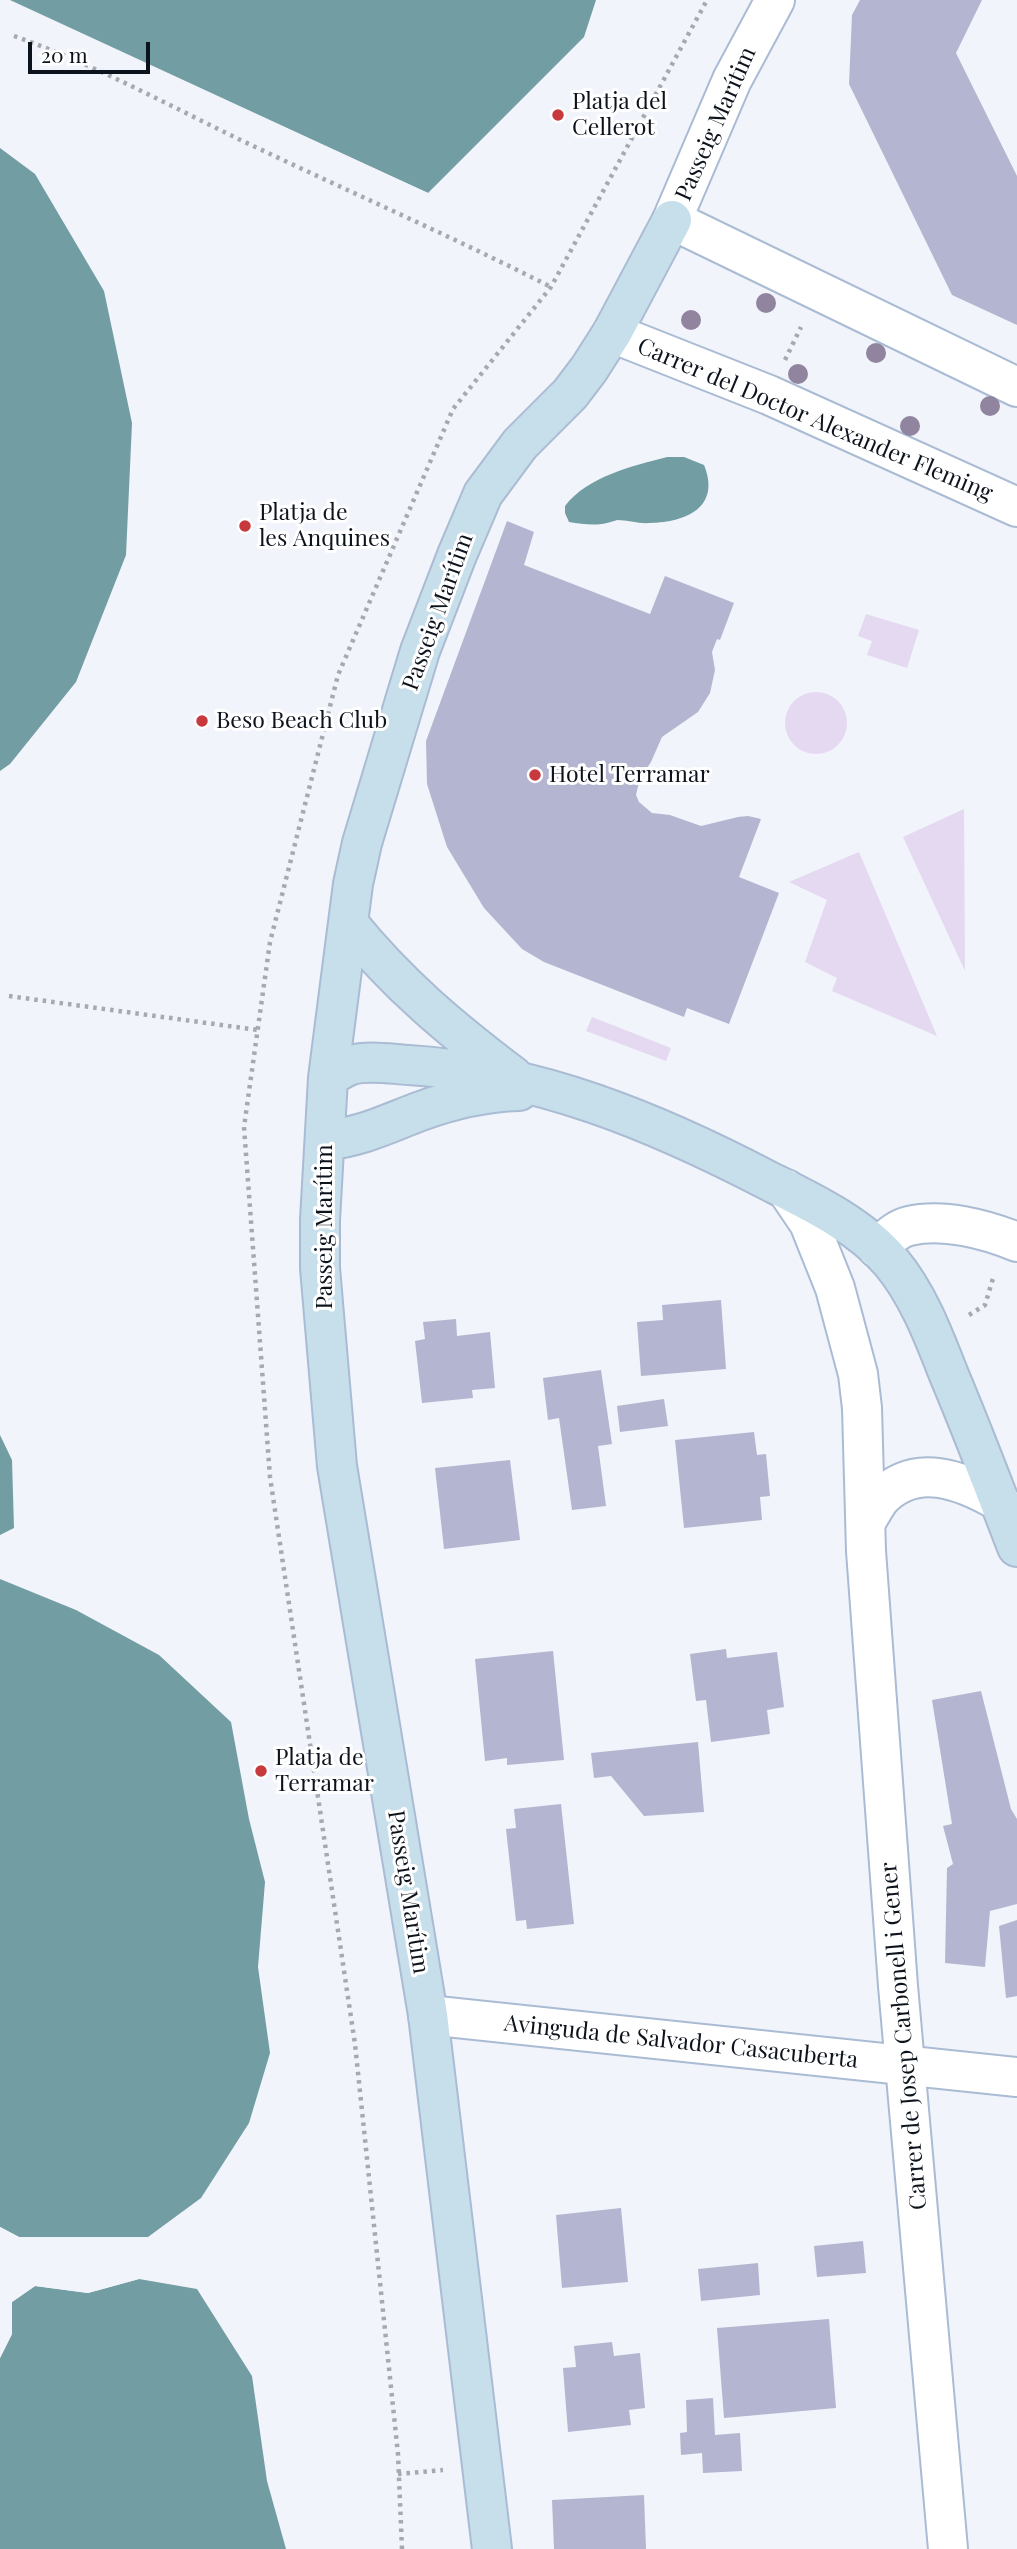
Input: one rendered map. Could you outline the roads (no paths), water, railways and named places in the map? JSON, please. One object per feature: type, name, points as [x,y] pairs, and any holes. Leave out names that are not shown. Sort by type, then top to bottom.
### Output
[{"type":"street","name":"Passeig Marítim","points":[[492,2549],[428,2015],[337,1466],[320,1268],[328,1078],[348,923],[362,843],[420,651],[483,494],[520,444],[570,394],[612,333],[672,220],[732,80],[775,0]]},
{"type":"street","points":[[672,220],[1017,387]]},
{"type":"street","name":"Carrer del Doctor Alexander Fleming","points":[[612,333],[769,395],[1017,507]]},
{"type":"street","points":[[348,923],[397,980],[428,1009],[534,1085]]},
{"type":"street","points":[[328,1078],[353,1065],[373,1062],[432,1066],[534,1085],[622,1112],[665,1129],[786,1189],[848,1225],[877,1248],[902,1276],[926,1321],[1017,1547]]},
{"type":"street","points":[[325,1141],[371,1132],[419,1112],[474,1096],[534,1085]]},
{"type":"street","name":"Carrer de Josep Carbonell i Gener","points":[[786,1189],[809,1223],[835,1288],[849,1337],[862,1408],[866,1522],[905,2065],[948,2549]]},
{"type":"street","points":[[877,1248],[892,1234],[907,1226],[927,1224],[984,1231],[1017,1242]]},
{"type":"street","points":[[866,1522],[880,1499],[900,1484],[927,1475],[953,1479],[1000,1502]]},
{"type":"street","name":"Avinguda de Salvador Casacuberta","points":[[428,2015],[1017,2077]]},
{"type":"water","points":[[10,0],[596,0],[584,37],[428,193]]},
{"type":"water","points":[[0,148],[35,174],[104,291],[132,423],[126,555],[76,682],[10,764],[0,771]]},
{"type":"water","points":[[667,457],[684,457],[704,465],[708,492],[704,502],[688,515],[664,522],[617,520],[593,525],[569,522],[565,506],[586,487],[612,474]]},
{"type":"water","points":[[0,1435],[12,1460],[14,1528],[0,1535]]},
{"type":"water","points":[[0,1579],[76,1610],[159,1655],[231,1722],[249,1819],[265,1882],[258,1967],[270,2053],[249,2123],[201,2198],[148,2237],[19,2237],[0,2227]]},
{"type":"water","points":[[139,2279],[197,2289],[252,2376],[267,2481],[286,2549],[0,2549],[0,2358],[12,2334],[12,2302],[35,2286],[88,2293]]},
{"type":"place","name":"Platja del Cellerot","points":[[558,115]]},
{"type":"place","name":"Platja de les Anquines","points":[[245,526]]},
{"type":"place","name":"Beso Beach Club","points":[[202,721]]},
{"type":"place","name":"Hotel Terramar","points":[[535,775]]},
{"type":"place","name":"Platja de Terramar","points":[[261,1771]]}]
